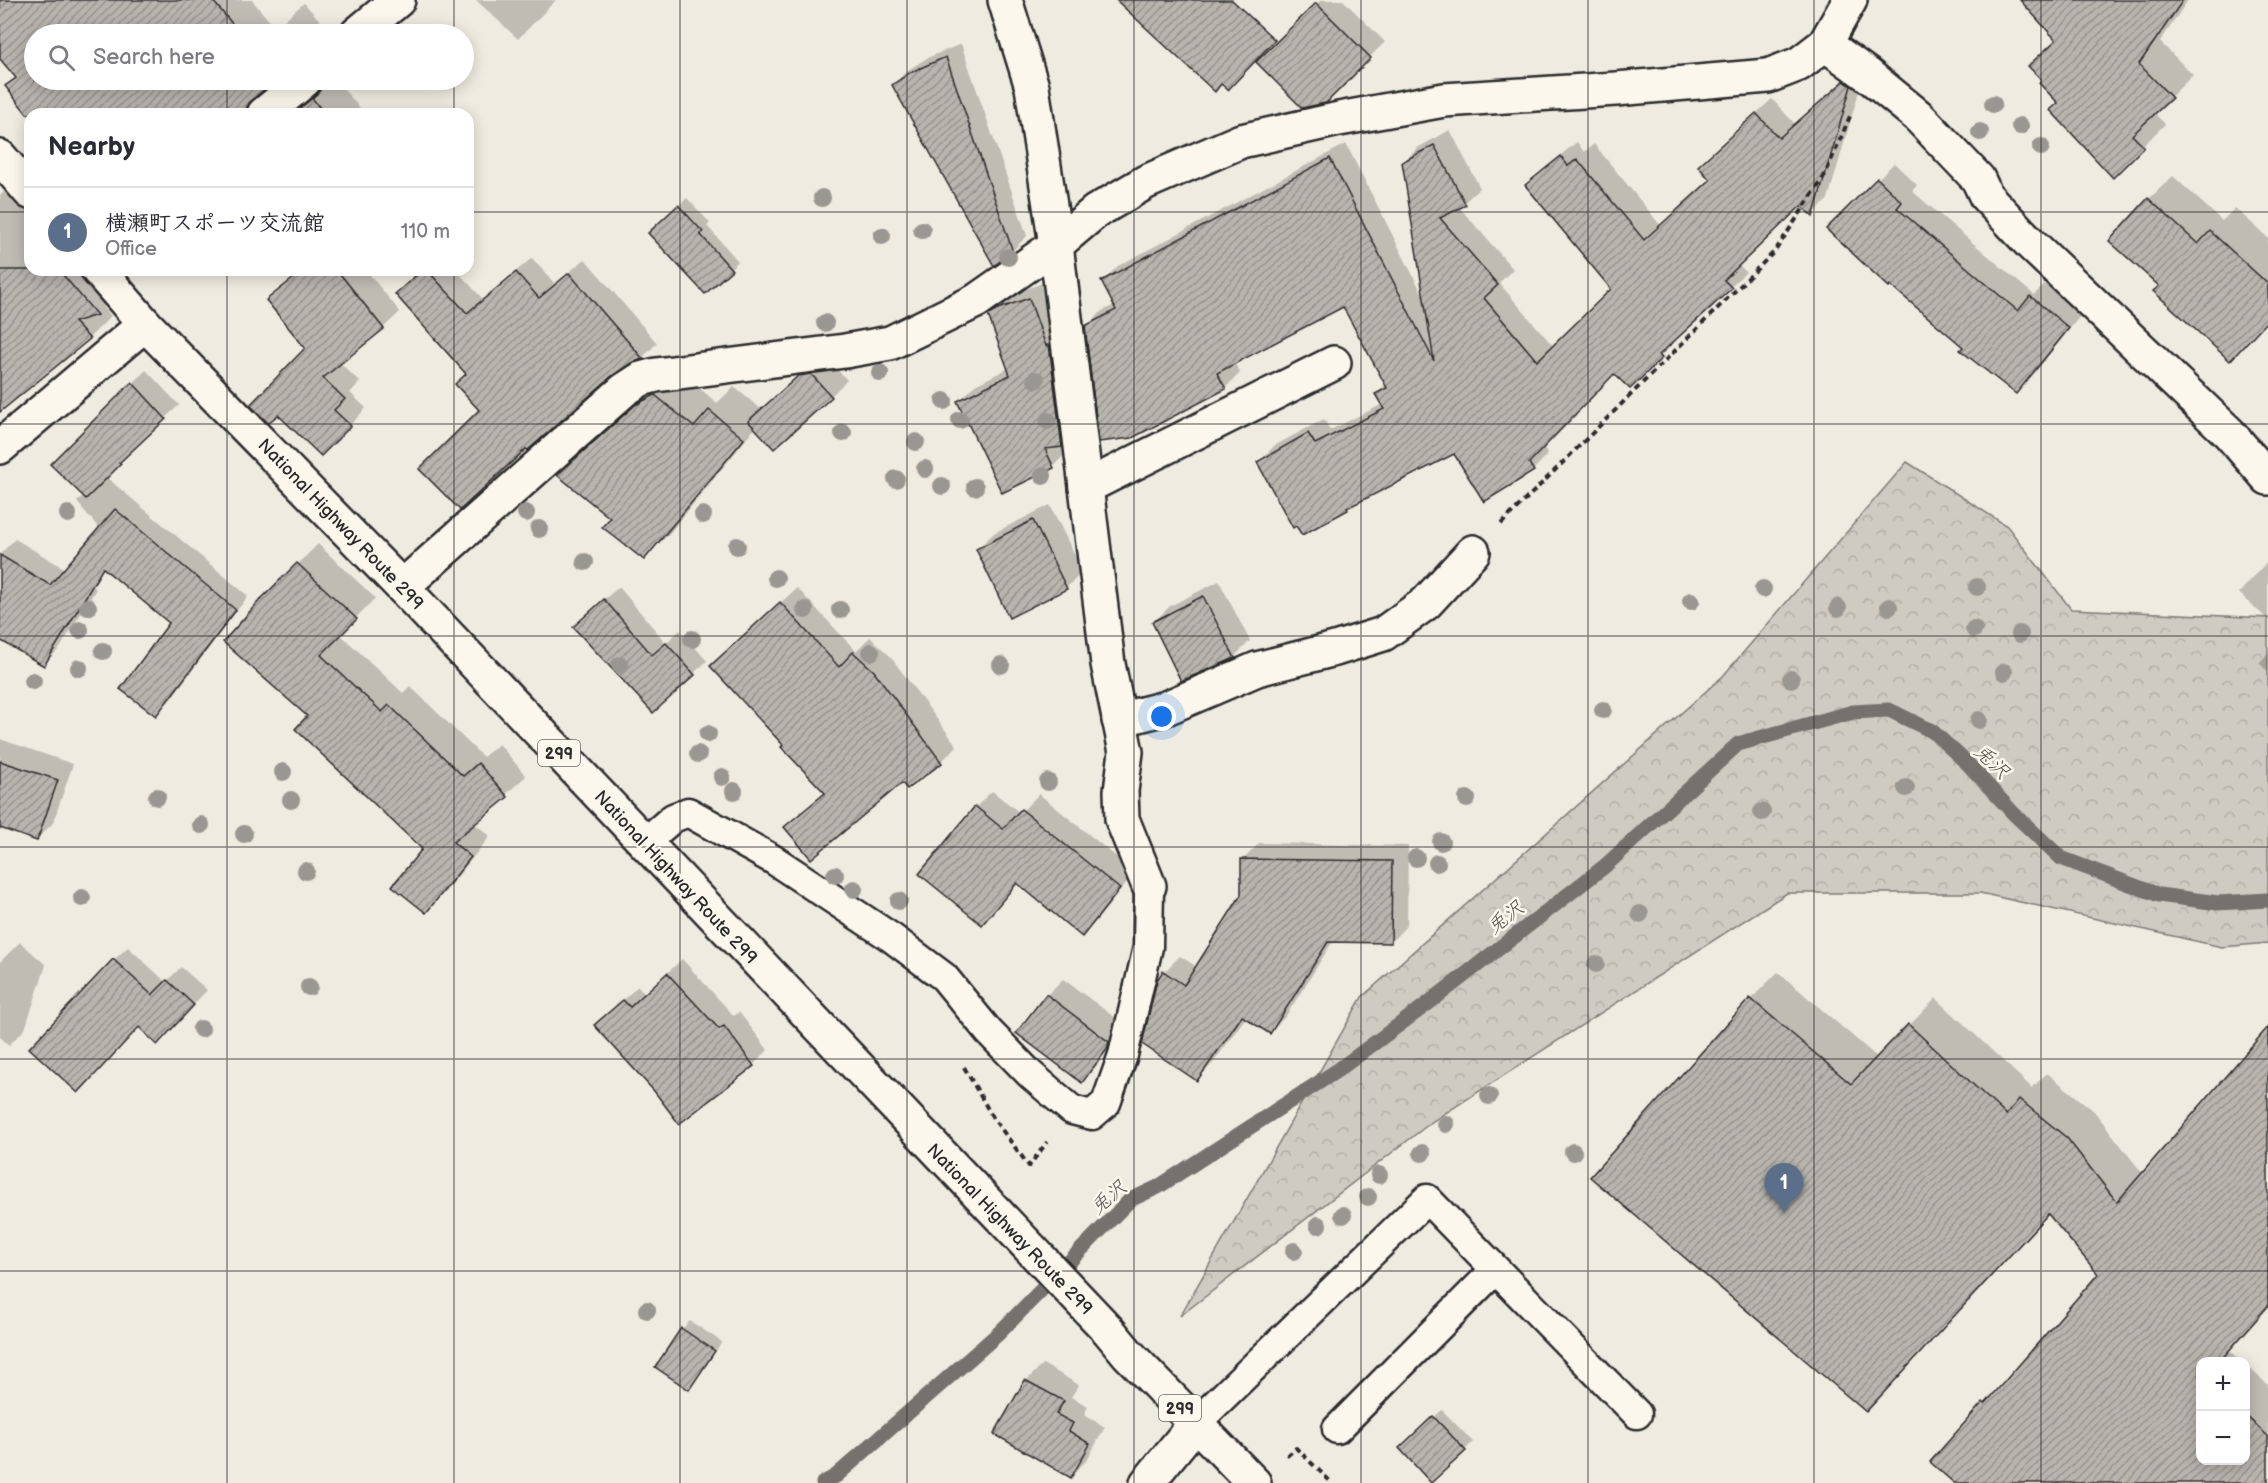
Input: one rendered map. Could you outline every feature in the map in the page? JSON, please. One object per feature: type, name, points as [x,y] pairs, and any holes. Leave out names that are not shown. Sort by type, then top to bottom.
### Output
[{"type":"main road","points":[[369,24],[398,0]]},
{"type":"main road","points":[[1005,0],[1032,87],[1056,245],[1108,664],[1126,752],[1121,791],[1122,819],[1149,886]]},
{"type":"main road","points":[[402,587],[624,390],[641,379],[656,375],[845,351],[890,343],[976,301],[1056,245],[1095,213],[1146,182],[1241,141],[1339,118],[1444,100],[1604,90],[1768,76],[1799,64],[1825,44],[1846,2]]},
{"type":"main road","points":[[1825,44],[1868,75],[1918,116],[1978,179],[1986,196],[2031,244],[2229,433],[2268,478]]},
{"type":"main road","points":[[271,108],[293,90]]},
{"type":"main road","points":[[0,158],[24,185]]},
{"type":"main road","name":"National Highway Route 299","points":[[103,276],[145,324],[402,587],[1018,1238],[1254,1483]]},
{"type":"main road","points":[[0,447],[145,324]]},
{"type":"main road","points":[[1086,487],[1334,363]]},
{"type":"main road","points":[[1119,720],[1166,708],[1257,669],[1383,634],[1426,603],[1473,552]]},
{"type":"main road","points":[[1147,1483],[1195,1424]]},
{"type":"lane","points":[[644,843],[673,818],[688,812],[774,860],[892,938],[944,977],[989,1032],[1031,1075],[1072,1110],[1092,1116],[1106,1103],[1122,1055],[1148,947],[1149,886]]},
{"type":"lane","points":[[1195,1424],[1427,1199],[1637,1414]]},
{"type":"lane","points":[[1337,1429],[1495,1270]]},
{"type":"path","points":[[1473,552],[1775,251],[1824,177],[1868,75]]},
{"type":"path","points":[[1287,1457],[1296,1448],[1332,1483]]},
{"type":"green space","points":[[1907,462],[2007,526],[2071,609],[2268,618],[2268,943],[2222,947],[1980,893],[1787,893],[1433,1121],[1180,1316],[1362,997],[1723,676]]},
{"type":"building","points":[[0,0],[212,0],[232,24],[24,24],[24,90],[264,90],[247,108],[24,108],[24,110],[5,86],[16,78],[0,59]]},
{"type":"building","points":[[1116,0],[1232,0],[1275,40],[1228,90],[1221,84],[1215,92]]},
{"type":"building","points":[[2020,0],[2183,0],[2139,64],[2172,98],[2132,135],[2144,147],[2113,178],[2050,110],[2058,103],[2039,83],[2041,79],[2028,66],[2056,40]]},
{"type":"building","points":[[1316,3],[1371,58],[1326,103],[1302,108],[1256,62]]},
{"type":"building","points":[[946,57],[1013,252],[994,266],[892,85],[911,72]]},
{"type":"building","points":[[1844,81],[1851,86],[1813,217],[1801,206],[1724,280],[1732,288],[1659,355],[1662,358],[1630,389],[1614,374],[1529,463],[1534,471],[1484,502],[1454,454],[1347,508],[1348,510],[1302,535],[1296,526],[1293,528],[1257,462],[1308,433],[1315,444],[1384,409],[1375,394],[1387,388],[1343,307],[1217,373],[1226,389],[1132,438],[1099,442],[1085,326],[1116,310],[1101,281],[1330,158],[1434,361],[1402,162],[1434,145],[1466,205],[1440,218],[1498,285],[1484,298],[1537,361],[1611,289],[1525,185],[1561,156],[1568,166],[1577,159],[1644,240],[1710,180],[1698,166],[1756,113],[1779,138]]},
{"type":"building","points":[[312,98],[320,108],[300,108]]},
{"type":"building","points":[[1877,178],[1902,202],[1897,208],[2018,311],[2030,296],[2069,328],[2016,394],[1960,350],[1963,347],[1890,285],[1889,287],[1826,229]]},
{"type":"building","points":[[2148,198],[2198,244],[2210,231],[2268,284],[2268,320],[2230,361],[2153,291],[2159,286],[2109,241]]},
{"type":"building","points":[[678,205],[703,232],[700,234],[732,270],[705,294],[648,233]]},
{"type":"building","points":[[0,270],[24,270],[24,276],[64,276],[97,315],[74,322],[90,339],[0,412]]},
{"type":"building","points":[[516,272],[539,298],[569,273],[643,359],[631,363],[612,376],[528,450],[526,449],[460,510],[419,469],[479,410],[455,384],[466,374],[395,294],[415,276],[433,276],[467,313]]},
{"type":"building","points":[[296,276],[342,276],[384,329],[323,378],[345,399],[334,410],[351,426],[321,456],[278,415],[268,423],[250,405],[305,348],[266,300]]},
{"type":"building","points":[[1029,298],[1046,346],[1049,344],[1062,447],[1045,449],[1054,468],[1002,493],[957,401],[1010,375],[988,315]]},
{"type":"building","points":[[811,374],[832,397],[774,449],[748,421],[798,376]]},
{"type":"building","points":[[132,382],[166,419],[119,463],[121,464],[86,499],[50,464]]},
{"type":"building","points":[[655,395],[694,427],[709,410],[744,439],[644,560],[602,527],[610,518],[557,475],[635,405]]},
{"type":"building","points":[[115,509],[236,610],[156,716],[120,689],[169,623],[103,568],[44,666],[0,640],[0,555],[50,585]]},
{"type":"building","points":[[1033,520],[1067,589],[1009,618],[976,549]]},
{"type":"building","points":[[297,563],[357,619],[321,655],[382,712],[389,705],[463,776],[478,763],[508,797],[453,842],[471,857],[426,913],[392,886],[422,849],[295,729],[307,716],[223,642]]},
{"type":"building","points":[[1203,596],[1235,658],[1181,681],[1152,622]]},
{"type":"building","points":[[604,599],[652,655],[666,643],[695,675],[653,713],[573,627]]},
{"type":"building","points":[[780,602],[839,667],[853,652],[874,671],[942,763],[907,789],[902,783],[811,859],[784,827],[825,793],[710,666]]},
{"type":"building","points":[[0,761],[58,780],[37,841],[0,828]]},
{"type":"building","points":[[975,806],[1003,829],[1021,809],[1120,889],[1082,937],[1017,883],[982,925],[919,874]]},
{"type":"building","points":[[1241,859],[1392,861],[1391,943],[1328,942],[1270,1034],[1242,1016],[1197,1081],[1142,1044],[1157,980],[1163,971],[1184,985],[1241,895]]},
{"type":"building","points":[[113,959],[152,995],[167,980],[194,1005],[157,1045],[139,1027],[78,1093],[29,1048]]},
{"type":"building","points":[[667,973],[719,1029],[724,1026],[754,1066],[679,1124],[654,1091],[594,1025],[623,1000],[630,1007]]},
{"type":"building","points":[[1046,994],[1109,1042],[1107,1049],[1082,1083],[1016,1033]]},
{"type":"building","points":[[1750,998],[1851,1084],[1908,1024],[2006,1115],[2019,1099],[2067,1138],[2117,1202],[2268,1027],[2268,1306],[2223,1357],[2196,1357],[2196,1465],[2250,1465],[2250,1420],[2268,1436],[2268,1483],[1954,1483],[1930,1462],[1983,1402],[1985,1404],[2098,1274],[2048,1214],[1866,1412],[1590,1177]]},
{"type":"building","points":[[681,1328],[715,1351],[689,1390],[655,1367]]},
{"type":"building","points":[[1025,1380],[1064,1401],[1056,1414],[1073,1423],[1069,1431],[1090,1444],[1071,1478],[994,1434]]},
{"type":"building","points":[[1433,1416],[1466,1451],[1431,1483],[1399,1448]]},
{"type":"waterway","name":"兎沢","points":[[823,1483],[836,1476],[999,1333],[1130,1200],[1158,1187],[1338,1070],[1426,1005],[1605,866],[1738,744],[1853,712],[1889,710],[1932,731],[2061,858],[2159,895],[2218,903],[2268,900]]},
{"type":"place","name":"横瀬町スポーツ交流館","points":[[1784,1213]]}]
